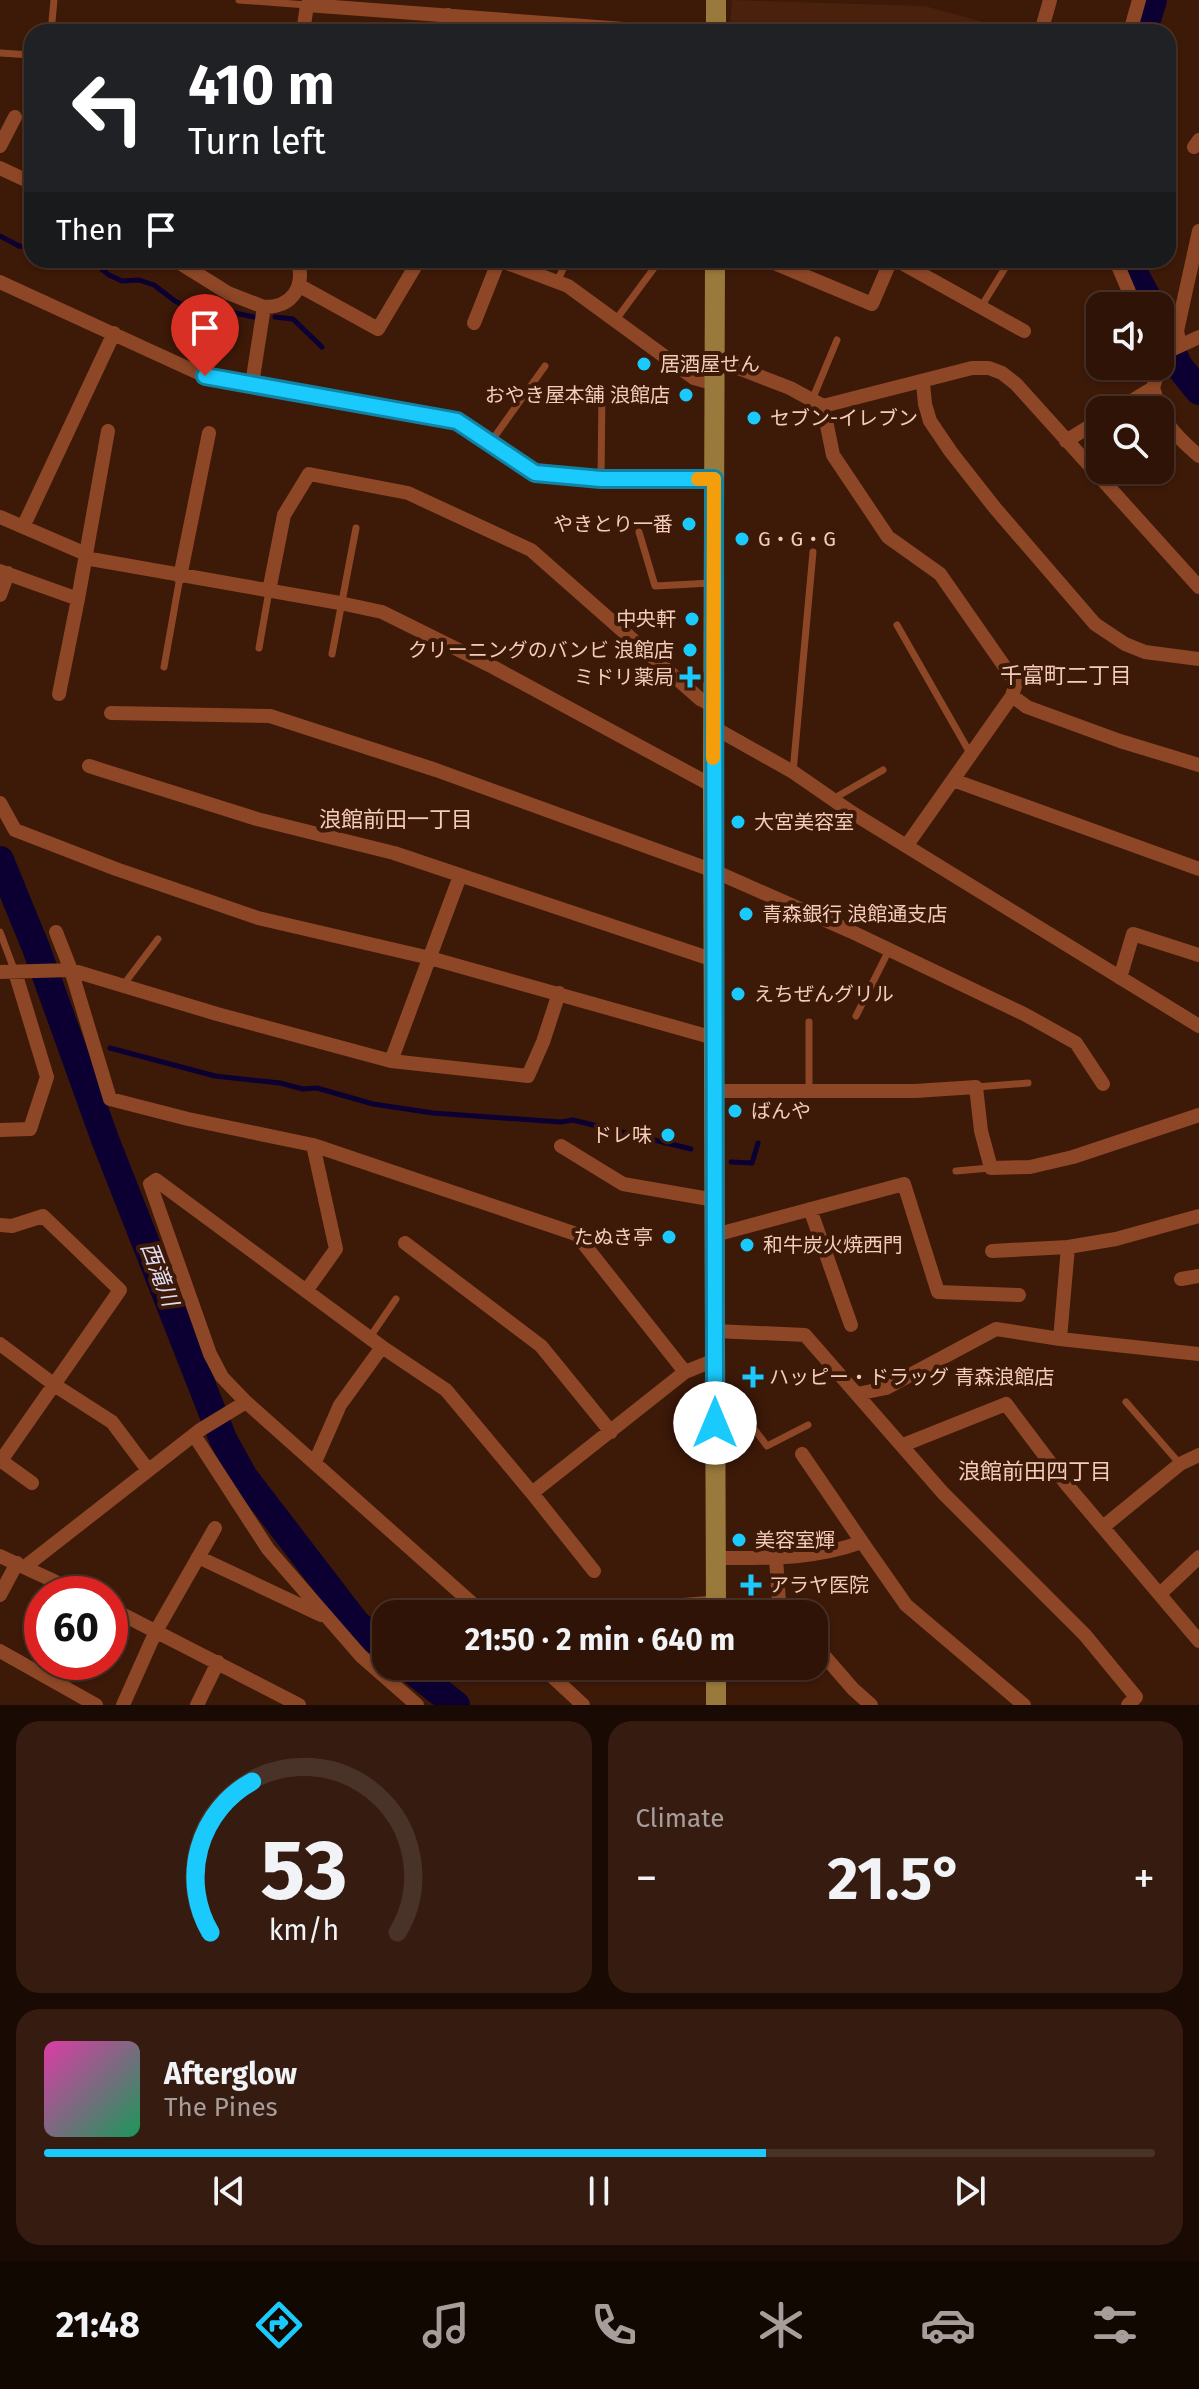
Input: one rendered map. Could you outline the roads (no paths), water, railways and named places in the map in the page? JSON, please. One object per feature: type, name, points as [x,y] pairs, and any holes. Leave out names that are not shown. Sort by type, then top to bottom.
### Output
[{"type":"main road","points":[[716,0],[719,24]]},
{"type":"main road","points":[[715,268],[716,1600]]},
{"type":"main road","points":[[716,1680],[716,1705]]},
{"type":"street","points":[[1043,24],[1050,0]]},
{"type":"street","points":[[1132,24],[1139,0]]},
{"type":"street","points":[[304,24],[307,5],[538,24]]},
{"type":"street","points":[[446,24],[448,15]]},
{"type":"street","points":[[0,146],[15,117]]},
{"type":"street","points":[[0,168],[24,179]]},
{"type":"street","points":[[1174,339],[1199,231]]},
{"type":"street","points":[[188,268],[228,293],[264,307],[277,307],[289,300],[300,286],[300,268]]},
{"type":"street","points":[[300,286],[378,329],[414,268]]},
{"type":"street","points":[[474,323],[496,268]]},
{"type":"street","points":[[520,268],[568,286],[694,378],[715,384]]},
{"type":"street","points":[[786,268],[872,304],[890,268]]},
{"type":"street","points":[[909,268],[1024,331]]},
{"type":"street","points":[[1119,268],[1129,292]]},
{"type":"street","points":[[2,287],[114,333],[205,376],[457,421],[535,473],[601,479],[714,479]]},
{"type":"street","points":[[252,384],[264,307]]},
{"type":"street","points":[[23,527],[114,333]]},
{"type":"street","points":[[1174,350],[1199,337]]},
{"type":"street","points":[[715,359],[790,388],[818,403],[923,383],[972,368],[989,368],[1002,373],[1026,394],[1199,587]]},
{"type":"street","points":[[1140,396],[1153,388],[1157,380]]},
{"type":"street","points":[[923,383],[930,421],[951,452],[1095,624],[1125,644],[1145,652],[1199,659]]},
{"type":"street","points":[[1153,388],[1162,416],[1172,432],[1199,456]]},
{"type":"street","points":[[818,403],[833,455],[888,537],[940,574],[1016,683],[1012,696],[907,845]]},
{"type":"street","points":[[1066,441],[1086,429]]},
{"type":"street","points":[[59,694],[108,431]]},
{"type":"street","points":[[180,577],[209,433]]},
{"type":"street","points":[[269,591],[284,515],[309,474],[408,493],[531,550],[700,699],[714,706]]},
{"type":"street","points":[[0,517],[85,556],[180,577],[382,612],[493,667],[713,786]]},
{"type":"street","points":[[0,595],[4,572],[78,599]]},
{"type":"street","points":[[1012,696],[1027,707],[1120,741],[1199,765]]},
{"type":"street","points":[[111,713],[270,716],[436,770],[714,871],[1024,1014],[1076,1043],[1103,1084]]},
{"type":"street","points":[[713,727],[793,772],[1199,1026]]},
{"type":"street","points":[[89,766],[257,819],[394,853],[714,960]]},
{"type":"street","points":[[953,780],[1199,869]]},
{"type":"street","points":[[0,803],[15,830],[258,918],[430,958],[714,1038]]},
{"type":"street","points":[[391,1061],[460,876]]},
{"type":"street","points":[[56,932],[64,970],[110,1099],[313,1145],[576,1234],[685,1372]]},
{"type":"street","points":[[1120,978],[1133,934],[1199,955]]},
{"type":"street","points":[[0,1130],[30,1129],[47,1077],[14,972],[64,970],[391,1061],[528,1076],[559,993]]},
{"type":"street","points":[[714,1091],[976,1087],[981,1131],[991,1168],[1030,1167],[1073,1157],[1199,1115]]},
{"type":"street","points":[[306,1291],[336,1249],[313,1145]]},
{"type":"street","points":[[561,1146],[623,1184],[715,1200]]},
{"type":"street","points":[[468,1600],[246,1402],[222,1377],[210,1354],[150,1184],[156,1180],[369,1338],[446,1390],[594,1571]]},
{"type":"street","points":[[715,1235],[904,1184],[938,1292],[1019,1295]]},
{"type":"street","points":[[810,1209],[851,1325]]},
{"type":"street","points":[[0,1225],[12,1226],[43,1216],[120,1290],[56,1386],[0,1461],[32,1483]]},
{"type":"street","points":[[992,1251],[1068,1247],[1116,1239],[1199,1216]]},
{"type":"street","points":[[405,1243],[541,1346],[611,1432]]},
{"type":"street","points":[[1060,1339],[1068,1247]]},
{"type":"street","points":[[1181,1279],[1199,1276]]},
{"type":"street","points":[[857,1394],[886,1388],[996,1329],[1199,1354]]},
{"type":"street","points":[[715,1331],[805,1335],[943,1493],[1085,1635],[1136,1697],[1128,1705]]},
{"type":"street","points":[[0,1344],[56,1386],[112,1422],[148,1470]]},
{"type":"street","points":[[315,1462],[340,1405],[382,1347]]},
{"type":"street","points":[[532,1493],[685,1372],[715,1360]]},
{"type":"street","points":[[0,1595],[21,1564],[197,1432],[246,1402]]},
{"type":"street","points":[[903,1445],[1006,1404],[1103,1527],[1199,1641]]},
{"type":"street","points":[[197,1432],[268,1549],[361,1656],[417,1705]]},
{"type":"street","points":[[802,1454],[906,1605],[1024,1705]]},
{"type":"street","points":[[1103,1527],[1180,1464],[1199,1455]]},
{"type":"street","points":[[123,1705],[156,1631],[215,1528]]},
{"type":"street","points":[[716,1558],[776,1558],[833,1553],[862,1542]]},
{"type":"street","points":[[0,1556],[45,1576]]},
{"type":"street","points":[[198,1557],[327,1618]]},
{"type":"street","points":[[1160,1594],[1199,1557]]},
{"type":"street","points":[[776,1558],[779,1600]]},
{"type":"street","points":[[128,1617],[299,1705]]},
{"type":"street","points":[[0,1651],[96,1705]]},
{"type":"street","points":[[828,1660],[871,1705]]},
{"type":"street","points":[[197,1705],[218,1662]]},
{"type":"street","points":[[556,1680],[583,1705]]},
{"type":"lane","points":[[52,24],[54,0]]},
{"type":"lane","points":[[239,0],[307,5]]},
{"type":"lane","points":[[0,53],[24,54]]},
{"type":"lane","points":[[557,282],[563,268]]},
{"type":"lane","points":[[615,321],[654,268]]},
{"type":"lane","points":[[981,307],[1005,268]]},
{"type":"lane","points":[[818,403],[837,340]]},
{"type":"lane","points":[[490,443],[545,366]]},
{"type":"lane","points":[[601,479],[602,391]]},
{"type":"lane","points":[[332,654],[356,528]]},
{"type":"lane","points":[[639,532],[655,586],[714,583]]},
{"type":"lane","points":[[793,772],[813,552]]},
{"type":"lane","points":[[164,667],[180,577]]},
{"type":"lane","points":[[259,648],[269,591]]},
{"type":"lane","points":[[897,625],[971,755]]},
{"type":"lane","points":[[833,799],[883,770]]},
{"type":"lane","points":[[0,932],[14,972]]},
{"type":"lane","points":[[123,986],[158,939]]},
{"type":"lane","points":[[856,1016],[889,950]]},
{"type":"lane","points":[[809,1022],[809,1091]]},
{"type":"lane","points":[[976,1087],[1028,1083]]},
{"type":"lane","points":[[956,1171],[991,1168]]},
{"type":"lane","points":[[369,1338],[396,1299]]},
{"type":"lane","points":[[1126,1402],[1180,1464]]},
{"type":"lane","points":[[715,1423],[755,1430],[767,1446],[808,1425]]},
{"type":"waterway","name":"西滝川","points":[[1146,24],[1153,0]]},
{"type":"waterway","points":[[0,236],[24,246]]},
{"type":"waterway","points":[[101,268],[122,281],[139,280],[154,285],[193,310],[216,309],[254,317]]},
{"type":"waterway","name":"西滝川","points":[[1134,268],[1144,292]]},
{"type":"waterway","points":[[275,317],[293,319],[322,347]]},
{"type":"waterway","name":"西滝川","points":[[1174,356],[1199,391]]},
{"type":"waterway","name":"西滝川","points":[[0,860],[36,948],[106,1142],[223,1439],[244,1477],[356,1623],[372,1637]]},
{"type":"waterway","points":[[110,1048],[215,1076],[280,1083],[303,1089],[317,1088],[373,1104],[433,1113],[561,1122],[573,1120],[691,1149]]},
{"type":"waterway","points":[[76,1059],[87,1055]]},
{"type":"waterway","points":[[731,1162],[752,1163],[758,1143]]},
{"type":"waterway","name":"西滝川","points":[[425,1680],[456,1705]]},
{"type":"place","name":"居酒屋せん","points":[[644,364]]},
{"type":"place","name":"おやき屋本舗 浪館店","points":[[686,395]]},
{"type":"place","name":"セブン-イレブン","points":[[754,418]]},
{"type":"place","name":"やきとり一番","points":[[689,524]]},
{"type":"place","name":"G・G・G","points":[[742,539]]},
{"type":"place","name":"中央軒","points":[[692,619]]},
{"type":"place","name":"クリーニングのバンビ 浪館店","points":[[690,650]]},
{"type":"place","name":"ミドリ薬局","points":[[690,677]]},
{"type":"place","name":"大宮美容室","points":[[738,822]]},
{"type":"place","name":"青森銀行 浪館通支店","points":[[746,914]]},
{"type":"place","name":"えちぜんグリル","points":[[738,994]]},
{"type":"place","name":"ばんや","points":[[735,1111]]},
{"type":"place","name":"ドレ味","points":[[668,1135]]},
{"type":"place","name":"たぬき亭","points":[[669,1237]]},
{"type":"place","name":"和牛炭火焼西門","points":[[747,1245]]},
{"type":"place","name":"ハッピー・ドラッグ 青森浪館店","points":[[753,1377]]},
{"type":"place","name":"美容室輝","points":[[739,1540]]},
{"type":"place","name":"アラヤ医院","points":[[751,1585]]},
{"type":"district","name":"千富町二丁目","points":[[1066,675]]},
{"type":"district","name":"浪館前田一丁目","points":[[396,819]]},
{"type":"district","name":"浪館前田四丁目","points":[[1035,1471]]}]
